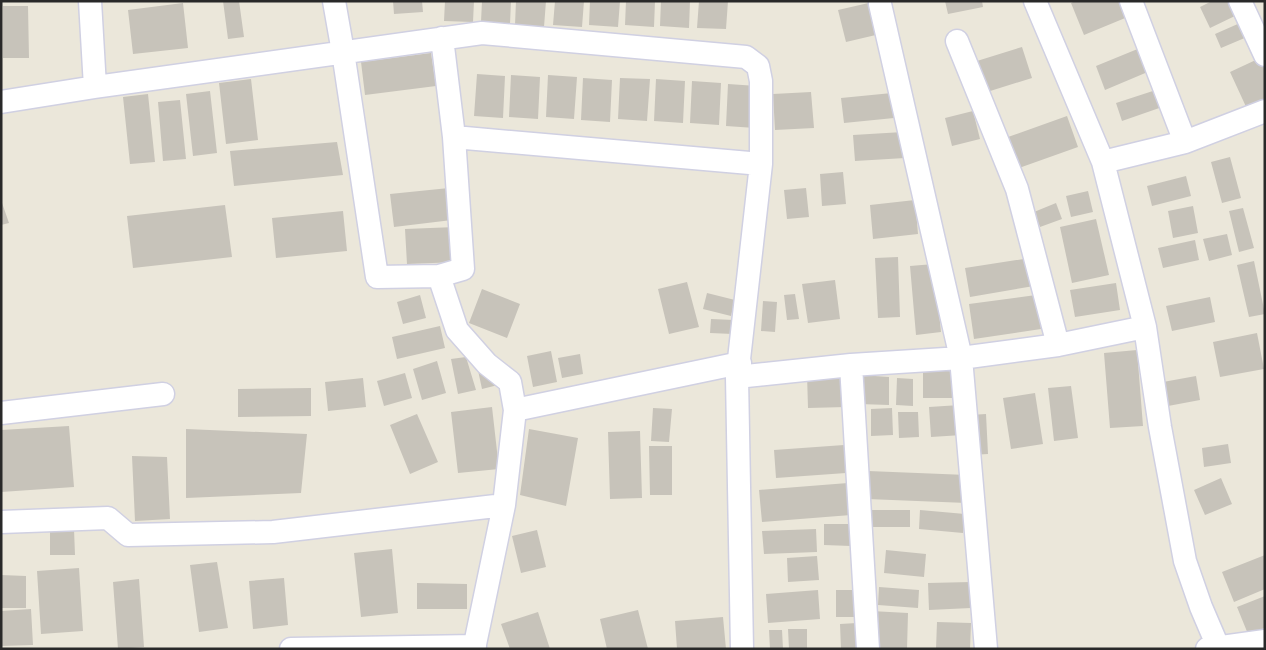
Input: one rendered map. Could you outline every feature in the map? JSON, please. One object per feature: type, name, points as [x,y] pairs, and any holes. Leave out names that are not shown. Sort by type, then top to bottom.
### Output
[{"type":"street","points":[[90,1],[95,87]]},
{"type":"street","points":[[334,1],[377,277],[439,276],[463,269],[454,137],[442,38]]},
{"type":"street","points":[[1035,1],[1103,162],[1145,327],[1160,427],[1185,561],[1215,648],[1265,641]]},
{"type":"street","points":[[1131,1],[1185,142]]},
{"type":"street","points":[[1240,1],[1265,55]]},
{"type":"street","points":[[880,4],[961,358],[986,649]]},
{"type":"street","points":[[1,102],[95,87],[482,33],[746,57],[758,66],[761,81],[761,164],[739,370],[742,649]]},
{"type":"street","points":[[957,41],[1017,188],[1058,345]]},
{"type":"street","points":[[1103,162],[1185,142],[1265,111]]},
{"type":"street","points":[[454,137],[761,164]]},
{"type":"street","points":[[291,649],[475,647],[504,505],[515,410],[510,382],[487,364],[457,330],[439,276]]},
{"type":"street","points":[[515,410],[739,370],[961,358],[1058,345],[1145,327]]},
{"type":"street","points":[[851,365],[868,649]]},
{"type":"street","points":[[1,413],[163,394]]},
{"type":"street","points":[[1,522],[108,518],[128,535],[273,532],[504,505]]},
{"type":"building","points":[[223,1],[239,1],[244,37],[228,39]]},
{"type":"building","points":[[393,1],[422,1],[423,12],[394,14]]},
{"type":"building","points":[[445,1],[474,1],[473,22],[444,21]]},
{"type":"building","points":[[482,1],[511,1],[510,24],[481,22]]},
{"type":"building","points":[[516,1],[546,1],[544,27],[515,25]]},
{"type":"building","points":[[555,1],[584,1],[582,27],[553,25]]},
{"type":"building","points":[[590,1],[620,1],[618,27],[589,25]]},
{"type":"building","points":[[626,1],[655,1],[654,27],[625,25]]},
{"type":"building","points":[[661,1],[690,1],[689,28],[660,26]]},
{"type":"building","points":[[699,1],[728,1],[726,29],[697,28]]},
{"type":"building","points":[[945,1],[982,1],[983,7],[948,14]]},
{"type":"building","points":[[1075,1],[1124,1],[1130,16],[1084,35],[1071,3]]},
{"type":"building","points":[[1212,1],[1230,1],[1237,15],[1210,28],[1200,7]]},
{"type":"building","points":[[873,2],[880,34],[846,42],[838,10]]},
{"type":"building","points":[[183,3],[188,48],[133,54],[128,10]]},
{"type":"building","points":[[3,6],[28,6],[29,58],[3,58]]},
{"type":"building","points":[[1240,23],[1247,37],[1221,48],[1215,34]]},
{"type":"building","points":[[1022,47],[1032,78],[987,92],[977,61]]},
{"type":"building","points":[[1140,48],[1150,71],[1105,90],[1096,66]]},
{"type":"building","points":[[431,53],[436,86],[365,95],[361,62]]},
{"type":"building","points":[[1260,58],[1265,68],[1265,103],[1248,111],[1230,72]]},
{"type":"building","points":[[477,74],[505,76],[503,118],[474,116]]},
{"type":"building","points":[[511,75],[540,77],[538,119],[509,117]]},
{"type":"building","points":[[548,75],[577,77],[574,119],[546,117]]},
{"type":"building","points":[[583,78],[612,80],[610,122],[581,120]]},
{"type":"building","points":[[620,78],[650,79],[647,121],[618,119]]},
{"type":"building","points":[[251,79],[258,140],[226,144],[219,83]]},
{"type":"building","points":[[656,79],[685,81],[683,123],[654,121]]},
{"type":"building","points":[[692,81],[721,83],[719,125],[690,123]]},
{"type":"building","points":[[728,84],[757,86],[755,128],[726,126]]},
{"type":"building","points":[[1159,89],[1165,106],[1122,121],[1116,103]]},
{"type":"building","points":[[210,91],[217,153],[193,156],[186,94]]},
{"type":"building","points":[[811,92],[814,128],[775,130],[773,94]]},
{"type":"building","points":[[892,93],[894,118],[844,123],[841,98]]},
{"type":"building","points":[[148,94],[155,162],[130,164],[123,97]]},
{"type":"building","points":[[180,100],[186,159],[163,161],[158,102]]},
{"type":"building","points":[[973,111],[980,139],[952,146],[945,118]]},
{"type":"building","points":[[1067,116],[1078,147],[1019,168],[1008,137]]},
{"type":"building","points":[[903,132],[905,158],[855,161],[853,135]]},
{"type":"building","points":[[337,142],[343,175],[234,186],[230,151]]},
{"type":"building","points":[[1230,157],[1241,198],[1222,203],[1211,162]]},
{"type":"building","points":[[843,172],[846,204],[822,206],[820,174]]},
{"type":"building","points":[[1186,176],[1191,196],[1152,206],[1147,186]]},
{"type":"building","points":[[449,188],[452,220],[394,227],[390,194]]},
{"type":"building","points":[[806,188],[809,217],[787,219],[784,190]]},
{"type":"building","points":[[1088,191],[1093,212],[1071,217],[1066,196]]},
{"type":"building","points":[[1,200],[9,223],[1,225]]},
{"type":"building","points":[[915,200],[918,234],[873,239],[870,205]]},
{"type":"building","points":[[1056,203],[1062,219],[1040,227],[1034,212]]},
{"type":"building","points":[[225,205],[232,257],[133,268],[127,216]]},
{"type":"building","points":[[1193,206],[1198,233],[1173,238],[1168,211]]},
{"type":"building","points":[[1243,208],[1254,248],[1239,252],[1229,211]]},
{"type":"building","points":[[343,211],[347,251],[276,258],[272,218]]},
{"type":"building","points":[[1096,219],[1109,275],[1072,283],[1060,227]]},
{"type":"building","points":[[456,227],[458,262],[407,264],[405,229]]},
{"type":"building","points":[[1227,234],[1232,255],[1209,261],[1203,239]]},
{"type":"building","points":[[1195,240],[1199,260],[1163,268],[1158,248]]},
{"type":"building","points":[[898,257],[900,317],[878,318],[875,258]]},
{"type":"building","points":[[1030,258],[1034,286],[970,297],[965,268]]},
{"type":"building","points":[[1254,261],[1265,314],[1249,317],[1237,265]]},
{"type":"building","points":[[934,264],[941,332],[916,335],[910,266]]},
{"type":"building","points":[[835,280],[840,319],[808,323],[802,284]]},
{"type":"building","points":[[687,282],[699,327],[669,334],[658,289]]},
{"type":"building","points":[[1116,283],[1120,310],[1075,317],[1070,290]]},
{"type":"building","points":[[482,289],[520,304],[507,338],[469,323]]},
{"type":"building","points":[[707,293],[735,300],[731,316],[703,309]]},
{"type":"building","points":[[795,294],[799,319],[787,320],[784,295]]},
{"type":"building","points":[[420,295],[426,318],[403,324],[397,302]]},
{"type":"building","points":[[1036,295],[1041,329],[974,339],[969,304]]},
{"type":"building","points":[[1210,297],[1215,322],[1172,331],[1166,306]]},
{"type":"building","points":[[763,301],[777,302],[775,332],[761,331]]},
{"type":"building","points":[[711,319],[734,320],[733,334],[710,333]]},
{"type":"building","points":[[440,326],[445,348],[397,359],[392,337]]},
{"type":"building","points":[[1257,333],[1264,369],[1220,377],[1213,342]]},
{"type":"building","points":[[1137,350],[1143,426],[1110,428],[1104,353]]},
{"type":"building","points":[[551,351],[557,382],[533,387],[527,356]]},
{"type":"building","points":[[580,354],[583,374],[562,378],[558,358]]},
{"type":"building","points":[[466,357],[476,390],[458,394],[451,359]]},
{"type":"building","points":[[437,361],[446,393],[422,400],[413,369]]},
{"type":"building","points":[[476,361],[498,385],[482,389]]},
{"type":"building","points":[[923,371],[959,371],[959,398],[923,398]]},
{"type":"building","points":[[405,373],[412,398],[384,406],[377,381]]},
{"type":"building","points":[[846,373],[846,407],[808,408],[807,374]]},
{"type":"building","points":[[859,375],[889,377],[889,405],[859,404]]},
{"type":"building","points":[[1196,376],[1200,400],[1168,406],[1163,382]]},
{"type":"building","points":[[363,378],[366,407],[328,411],[325,382]]},
{"type":"building","points":[[897,378],[913,379],[913,406],[896,405]]},
{"type":"building","points":[[1071,386],[1078,438],[1054,441],[1048,388]]},
{"type":"building","points":[[311,388],[311,416],[238,417],[238,389]]},
{"type":"building","points":[[1035,393],[1043,444],[1011,449],[1003,398]]},
{"type":"building","points":[[960,405],[962,435],[931,437],[929,407]]},
{"type":"building","points":[[492,407],[499,469],[458,473],[451,412]]},
{"type":"building","points":[[653,408],[672,409],[669,442],[651,441]]},
{"type":"building","points":[[892,408],[893,435],[871,436],[871,409]]},
{"type":"building","points":[[898,412],[918,412],[919,437],[899,438]]},
{"type":"building","points":[[417,414],[438,462],[410,474],[390,425]]},
{"type":"building","points":[[986,414],[988,454],[971,455],[970,415]]},
{"type":"building","points":[[69,426],[74,487],[1,492],[1,430]]},
{"type":"building","points":[[186,429],[307,434],[301,493],[186,498]]},
{"type":"building","points":[[529,429],[578,438],[566,506],[520,495]]},
{"type":"building","points":[[640,431],[642,498],[610,499],[608,432]]},
{"type":"building","points":[[1228,444],[1231,463],[1204,467],[1202,448]]},
{"type":"building","points":[[844,445],[846,473],[776,478],[774,450]]},
{"type":"building","points":[[649,446],[672,446],[672,495],[650,495]]},
{"type":"building","points":[[132,456],[167,457],[170,519],[135,521]]},
{"type":"building","points":[[868,471],[967,475],[967,503],[867,499]]},
{"type":"building","points":[[1221,478],[1232,504],[1205,515],[1194,490]]},
{"type":"building","points":[[848,483],[851,515],[762,522],[759,490]]},
{"type":"building","points":[[868,510],[910,510],[910,527],[869,527]]},
{"type":"building","points":[[920,510],[965,514],[963,533],[919,529]]},
{"type":"building","points":[[824,524],[851,524],[851,546],[824,545]]},
{"type":"building","points":[[74,529],[75,555],[50,555],[50,530]]},
{"type":"building","points":[[816,529],[817,552],[764,554],[762,531]]},
{"type":"building","points":[[537,530],[546,567],[521,573],[512,536]]},
{"type":"building","points":[[392,549],[398,613],[361,617],[354,553]]},
{"type":"building","points":[[886,550],[926,554],[924,577],[884,573]]},
{"type":"building","points":[[1265,555],[1265,589],[1234,602],[1222,572]]},
{"type":"building","points":[[817,556],[819,580],[788,582],[787,558]]},
{"type":"building","points":[[217,562],[228,628],[199,632],[190,565]]},
{"type":"building","points":[[79,568],[83,631],[41,634],[37,571]]},
{"type":"building","points":[[1,575],[26,576],[26,608],[1,608]]},
{"type":"building","points":[[284,578],[288,625],[253,629],[249,581]]},
{"type":"building","points":[[139,579],[144,647],[118,649],[113,582]]},
{"type":"building","points":[[971,582],[971,608],[929,610],[928,583]]},
{"type":"building","points":[[417,583],[467,584],[467,609],[417,609]]},
{"type":"building","points":[[879,587],[919,590],[918,608],[878,605]]},
{"type":"building","points":[[818,590],[820,619],[768,623],[766,594]]},
{"type":"building","points":[[836,590],[854,590],[854,617],[836,617]]},
{"type":"building","points":[[1265,596],[1265,628],[1248,634],[1237,607]]},
{"type":"building","points":[[31,609],[33,645],[1,646],[1,611]]},
{"type":"building","points":[[638,610],[648,649],[607,649],[600,619]]},
{"type":"building","points":[[871,611],[908,613],[907,649],[870,649]]},
{"type":"building","points":[[538,612],[550,649],[510,649],[501,624]]},
{"type":"building","points":[[723,617],[726,649],[677,649],[675,621]]},
{"type":"building","points":[[937,622],[971,623],[970,649],[936,649]]},
{"type":"building","points":[[857,623],[859,649],[841,649],[840,624]]},
{"type":"building","points":[[788,629],[807,629],[807,649],[789,649]]},
{"type":"building","points":[[769,630],[782,630],[783,649],[770,649]]}]
